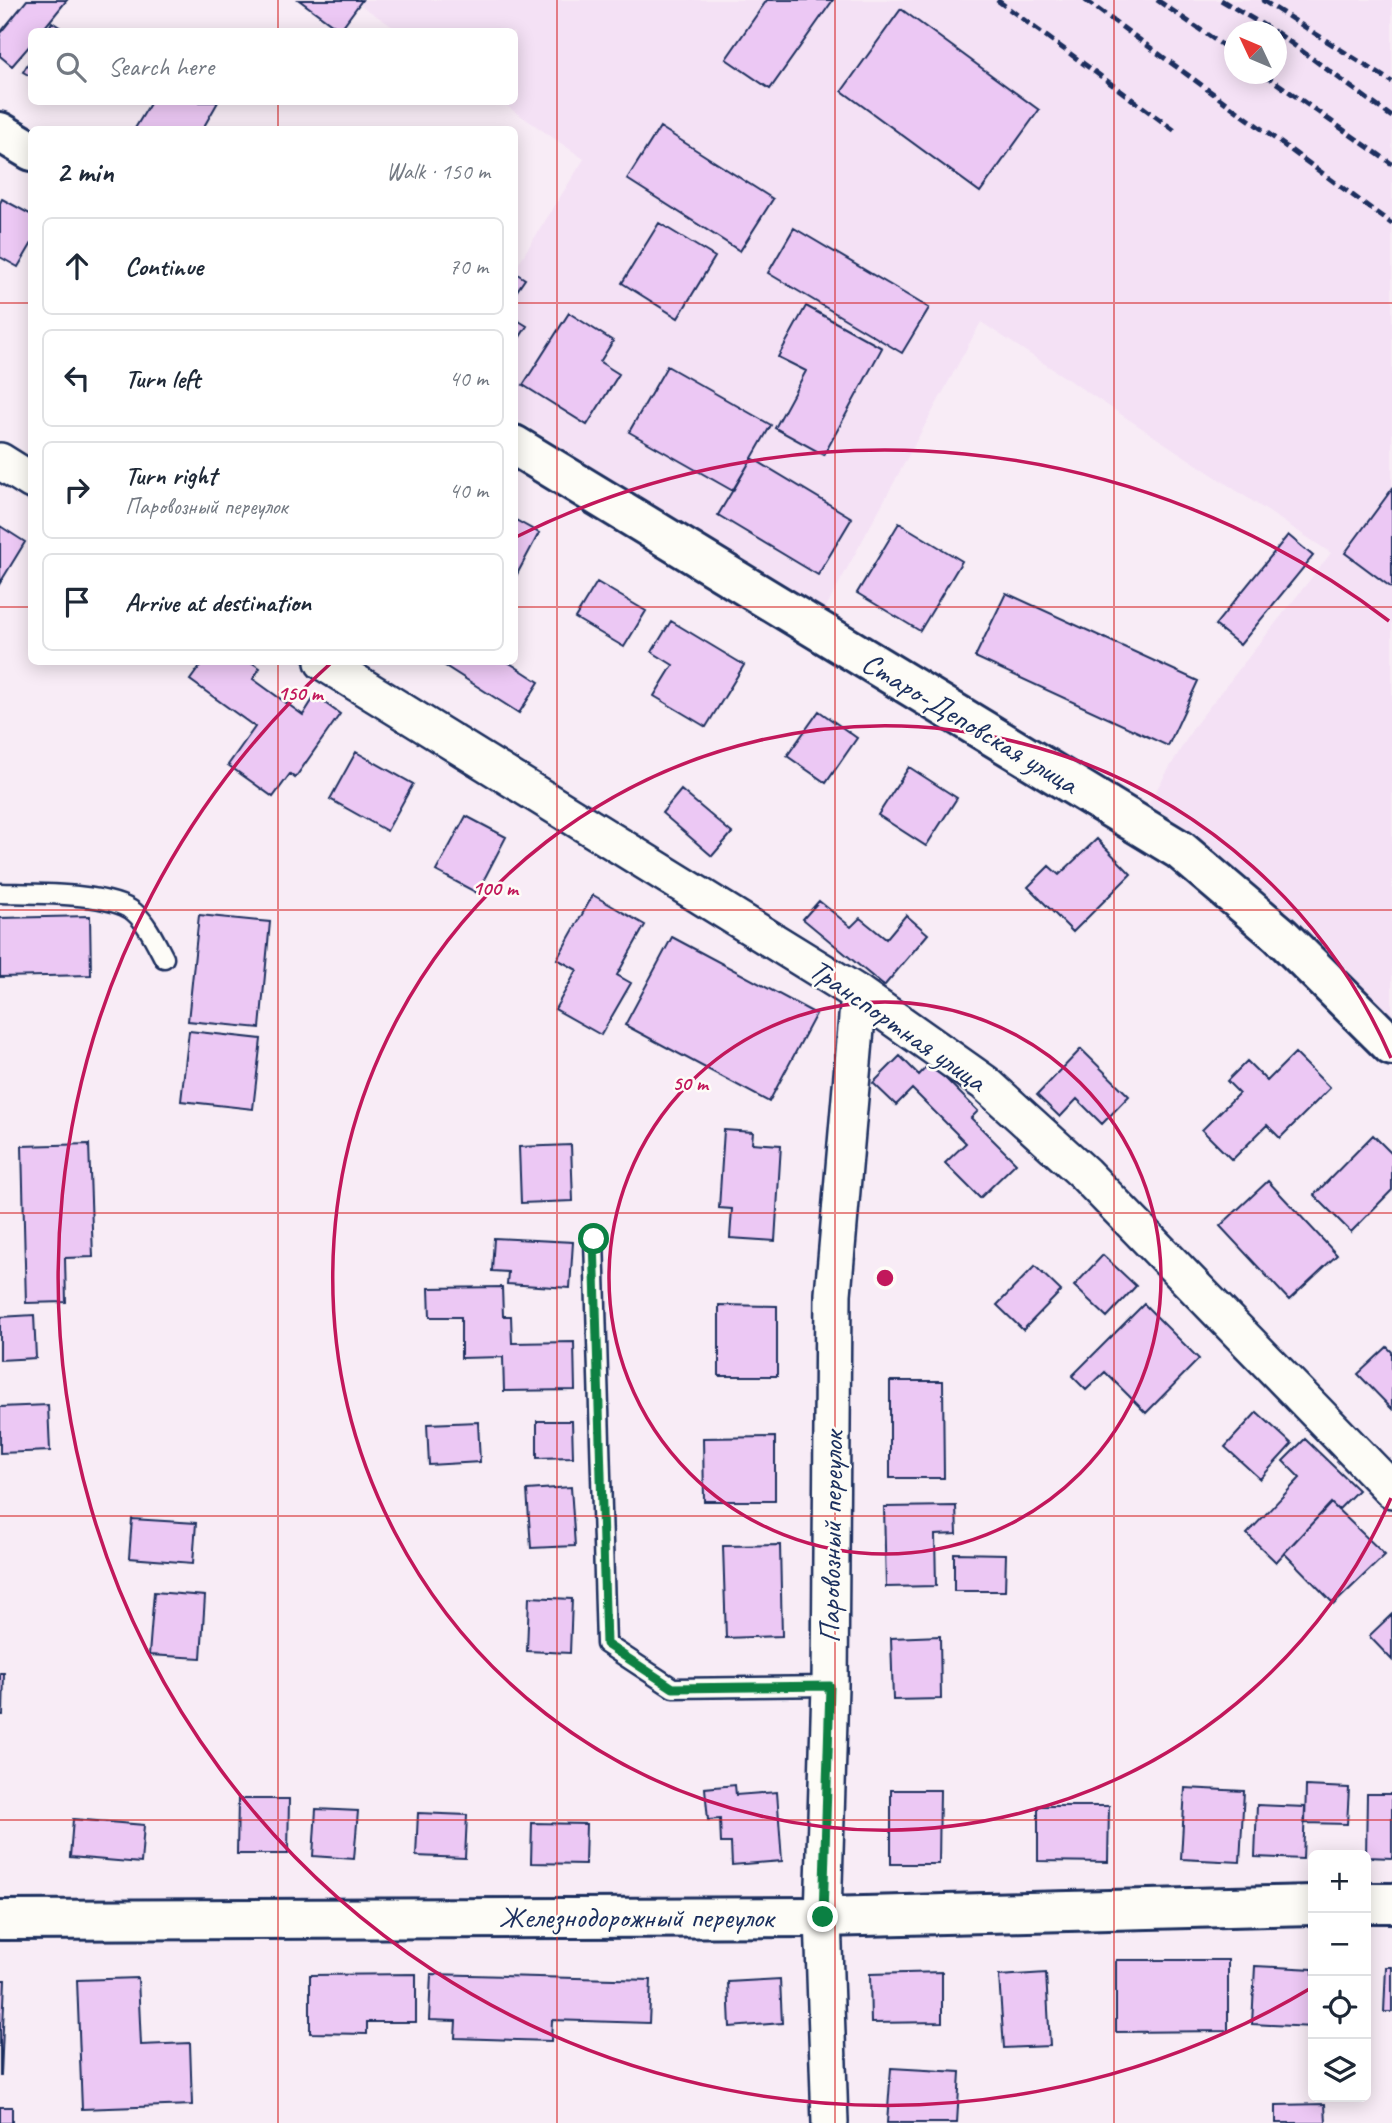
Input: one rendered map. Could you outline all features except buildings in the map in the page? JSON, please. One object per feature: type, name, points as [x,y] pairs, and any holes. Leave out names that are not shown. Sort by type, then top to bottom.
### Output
[{"type":"street","points":[[0,132],[28,149]]},
{"type":"street","name":"Старо-Деповская улица","points":[[518,447],[1180,850],[1280,935],[1392,1046]]},
{"type":"street","points":[[0,461],[28,478]]},
{"type":"street","name":"Транспортная улица","points":[[328,665],[859,994],[985,1083],[1084,1173],[1392,1490]]},
{"type":"street","name":"Паровозный переулок","points":[[831,2123],[823,1917],[830,1686],[834,1294],[859,994]]},
{"type":"street","points":[[1371,1903],[1392,1903]]},
{"type":"street","name":"Железнодорожный переулок","points":[[0,1920],[823,1917],[1308,1905]]},
{"type":"lane","points":[[0,893],[106,900],[134,912],[164,958]]},
{"type":"lane","points":[[594,1239],[606,1644],[673,1688],[830,1686]]},
{"type":"shaded area","points":[[299,0],[1392,0],[1392,1015],[1296,919],[1192,831],[1148,804],[1195,725],[1331,553],[981,322],[823,613],[518,420],[518,264],[584,159],[505,105],[518,105],[518,28],[395,28],[359,4],[341,28],[337,28]]},
{"type":"railway","points":[[997,0],[1178,133]]},
{"type":"railway","points":[[1085,0],[1392,224]]},
{"type":"railway","points":[[1157,0],[1224,46]]},
{"type":"railway","points":[[1221,0],[1256,21]]},
{"type":"railway","points":[[1262,0],[1392,82]]},
{"type":"railway","points":[[1287,40],[1392,117]]},
{"type":"railway","points":[[1278,84],[1392,164]]},
{"type":"route","points":[[594,1239],[606,1644],[673,1688],[830,1686],[823,1917]]}]
